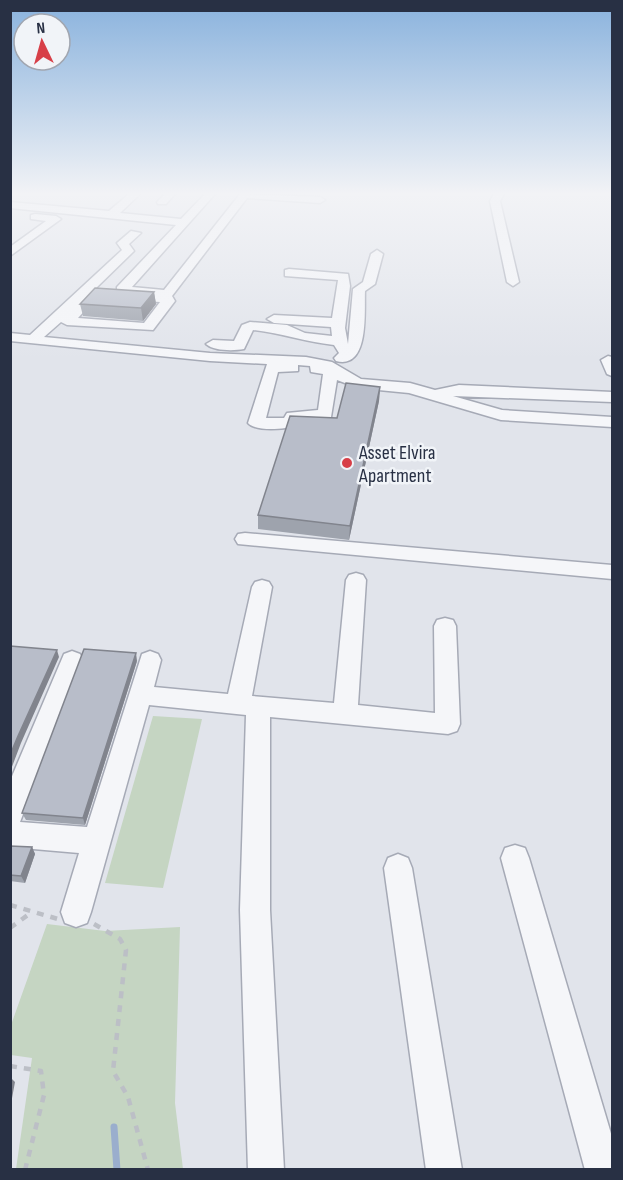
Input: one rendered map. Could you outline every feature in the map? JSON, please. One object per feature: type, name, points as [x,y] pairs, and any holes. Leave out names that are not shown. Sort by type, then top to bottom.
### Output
[{"type":"street","points":[[33,340],[128,251],[127,249]]},
{"type":"street","points":[[159,249],[122,290],[167,294],[203,249]]},
{"type":"street","points":[[506,249],[513,282]]},
{"type":"street","points":[[327,365],[343,348],[356,342],[359,290],[369,284],[377,254]]},
{"type":"street","points":[[289,273],[344,277],[338,336],[343,348]]},
{"type":"street","points":[[93,294],[168,299],[148,327],[118,326],[66,320],[93,294]]},
{"type":"street","points":[[260,318],[339,323]]},
{"type":"street","points":[[107,348],[118,326]]},
{"type":"street","points":[[162,339],[236,347],[241,344],[250,326],[287,329],[302,337],[343,348]]},
{"type":"street","points":[[10,337],[107,348],[327,365],[342,376],[358,383],[410,388],[501,415],[612,422]]},
{"type":"street","points":[[300,363],[272,367],[256,423],[291,423],[293,416],[307,417],[308,413],[325,414],[331,370],[300,363],[292,349],[297,345],[343,348]]},
{"type":"street","points":[[431,395],[459,390],[612,397]]},
{"type":"street","points":[[245,539],[612,572]]},
{"type":"street","points":[[345,715],[356,580]]},
{"type":"street","points":[[262,587],[248,705],[266,1170]]},
{"type":"street","points":[[140,695],[448,724],[445,626]]},
{"type":"street","points":[[10,815],[72,660]]},
{"type":"street","points":[[74,918],[150,660]]},
{"type":"street","points":[[10,834],[97,841]]},
{"type":"street","points":[[515,858],[604,1170]]},
{"type":"street","points":[[398,868],[444,1170]]},
{"type":"path","points":[[10,905],[32,912],[74,918],[95,924],[120,939],[126,950],[113,1071],[128,1097],[148,1170]]},
{"type":"path","points":[[10,928],[32,912]]},
{"type":"path","points":[[10,1066],[42,1071],[44,1095],[25,1170]]},
{"type":"green space","points":[[153,716],[202,719],[163,888],[105,883]]},
{"type":"green space","points":[[47,924],[105,931],[180,927],[175,1103],[183,1169],[16,1169],[32,1058],[11,1055],[11,1025]]},
{"type":"building","points":[[95,288],[154,292],[141,308],[80,304]]},
{"type":"building","name":"Asset Elvira Apartment","points":[[346,383],[380,387],[350,526],[258,515],[290,416],[337,418]]},
{"type":"building","points":[[10,646],[57,650],[10,755]]},
{"type":"building","points":[[84,649],[136,653],[83,818],[22,813]]},
{"type":"building","points":[[10,846],[32,847],[21,876],[10,875]]},
{"type":"waterway","points":[[114,1127],[117,1170]]},
{"type":"place","name":"Asset Elvira Apartment","points":[[347,463]]}]
